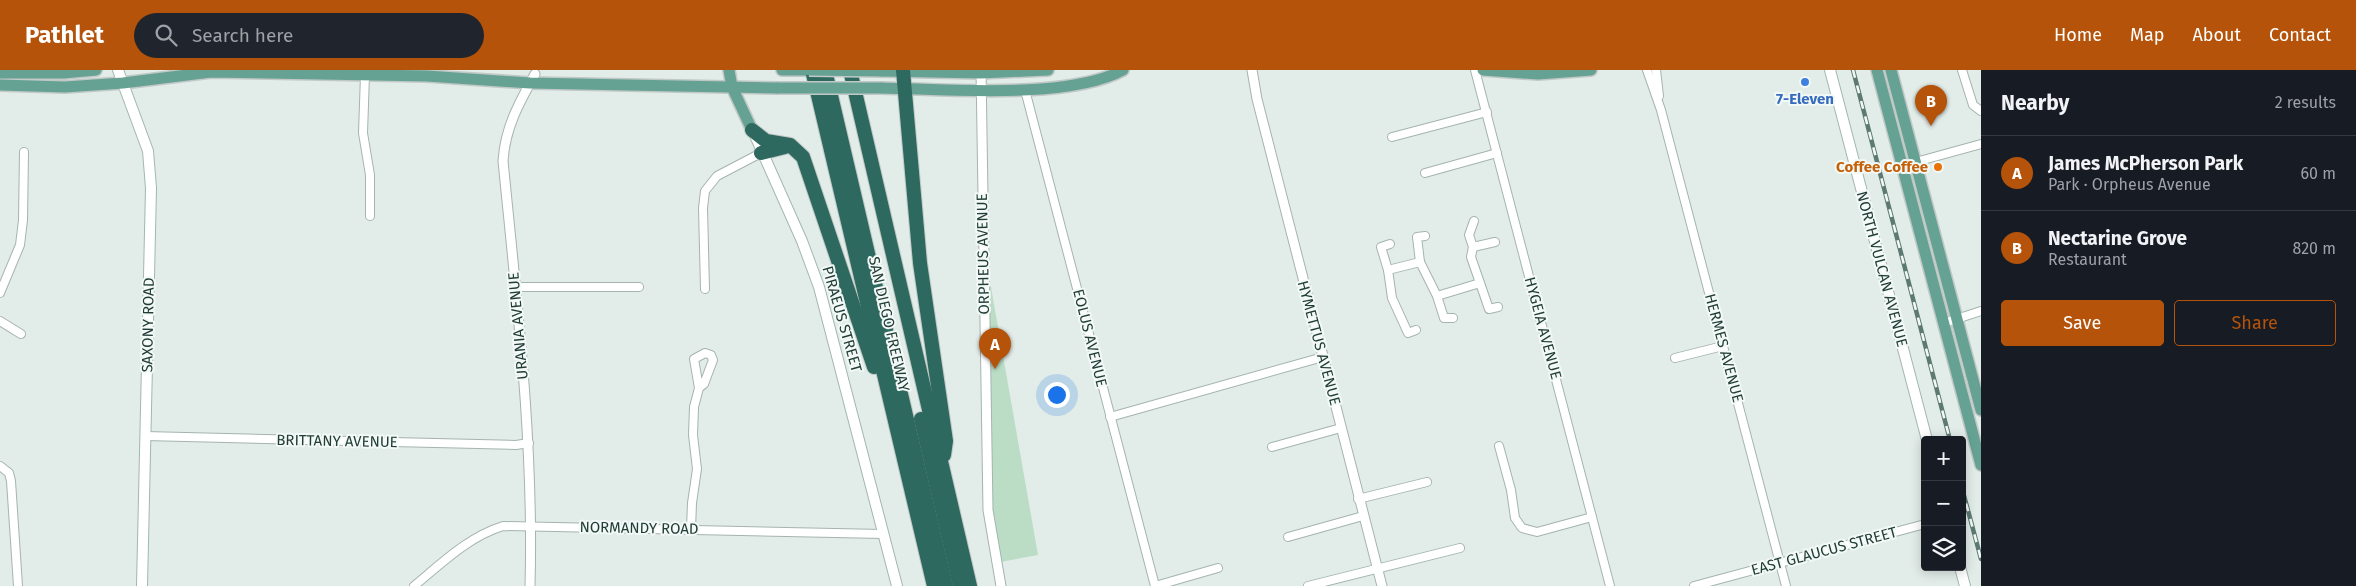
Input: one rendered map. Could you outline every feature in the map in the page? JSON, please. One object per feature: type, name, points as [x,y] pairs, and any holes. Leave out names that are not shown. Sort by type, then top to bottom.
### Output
[{"type":"highway","name":"SAN DIEGO FREEWAY","points":[[812,70],[934,586]]},
{"type":"highway","points":[[825,70],[946,586]]},
{"type":"highway","points":[[842,70],[960,586]]},
{"type":"highway","name":"SAN DIEGO FREEWAY","points":[[850,70],[970,586]]},
{"type":"highway","points":[[903,71],[920,263],[946,441],[942,466]]},
{"type":"highway","points":[[752,130],[766,141],[790,146],[803,157],[902,448]]},
{"type":"highway","points":[[761,153],[790,146]]},
{"type":"main road","points":[[0,73],[64,73],[96,70]]},
{"type":"main road","name":"SAXONY ROAD","points":[[118,70],[148,151],[151,186],[142,586]]},
{"type":"main road","name":"PIRAEUS STREET","points":[[729,70],[732,87],[802,241],[819,287],[897,586]]},
{"type":"main road","points":[[782,70],[981,72],[1048,70]]},
{"type":"main road","points":[[0,85],[65,87],[122,83],[211,72],[534,76],[732,87],[980,91],[1025,90],[1070,85],[1112,76],[1124,70]]},
{"type":"main road","points":[[1483,70],[1538,74],[1591,70]]},
{"type":"main road","name":"NORTH VULCAN AVENUE","points":[[1830,70],[1926,436]]},
{"type":"main road","points":[[1877,70],[1981,465]]},
{"type":"main road","points":[[1891,70],[1917,162],[1981,410]]},
{"type":"main road","points":[[1961,571],[1965,586]]},
{"type":"street","name":"HYMETTUS AVENUE","points":[[1246,70],[1257,99]]},
{"type":"street","name":"HYMETTUS AVENUE","points":[[1252,70],[1257,99],[1358,499],[1382,586]]},
{"type":"street","name":"HYGEIA AVENUE","points":[[1476,70],[1610,586]]},
{"type":"street","name":"HERMES AVENUE","points":[[1646,70],[1661,110],[1786,586]]},
{"type":"street","name":"HERMES AVENUE","points":[[1656,70],[1661,110]]},
{"type":"street","points":[[1962,70],[1972,105],[1981,111]]},
{"type":"street","name":"ORPHEUS AVENUE","points":[[981,72],[988,510],[1001,586]]},
{"type":"street","points":[[365,75],[363,133],[370,175],[370,216]]},
{"type":"street","name":"URANIA AVENUE","points":[[530,586],[532,526],[529,443],[503,161],[504,141],[510,122],[534,76]]},
{"type":"street","name":"EOLUS AVENUE","points":[[1025,90],[1155,586]]},
{"type":"street","points":[[1392,137],[1487,112]]},
{"type":"street","points":[[1903,166],[1981,144]]},
{"type":"street","points":[[0,293],[20,245],[23,220],[24,152]]},
{"type":"street","points":[[705,289],[703,208],[705,191],[717,176],[761,153]]},
{"type":"street","points":[[1425,173],[1497,153]]},
{"type":"street","points":[[1474,221],[1469,236],[1473,247],[1471,257],[1489,309],[1498,307]]},
{"type":"street","points":[[1425,236],[1417,237],[1420,262],[1438,296],[1444,318],[1452,318]]},
{"type":"street","points":[[1473,247],[1495,242]]},
{"type":"street","points":[[1390,244],[1381,247],[1388,270],[1392,298],[1408,333],[1416,330]]},
{"type":"street","points":[[1388,270],[1420,262]]},
{"type":"street","points":[[1438,296],[1480,283]]},
{"type":"street","points":[[515,287],[639,288]]},
{"type":"street","points":[[1944,323],[1981,312]]},
{"type":"street","points":[[0,321],[20,334]]},
{"type":"street","points":[[1675,358],[1723,346]]},
{"type":"street","points":[[1110,417],[1323,357]]},
{"type":"street","points":[[692,529],[692,503],[697,469],[693,436],[694,407],[699,388]]},
{"type":"street","points":[[1272,447],[1341,428]]},
{"type":"street","name":"BRITTANY AVENUE","points":[[145,436],[529,443]]},
{"type":"street","points":[[1499,446],[1511,490],[1516,518],[1522,528],[1537,532],[1592,517]]},
{"type":"street","points":[[0,466],[9,473],[11,481],[18,586]]},
{"type":"street","points":[[1358,499],[1426,482]]},
{"type":"street","points":[[1288,537],[1363,516]]},
{"type":"street","name":"EAST GLAUCUS STREET","points":[[1694,586],[1921,525]]},
{"type":"street","name":"NORMANDY ROAD","points":[[414,586],[472,539],[484,532],[503,526],[884,534]]},
{"type":"street","points":[[1308,586],[1460,548]]},
{"type":"street","points":[[1155,586],[1218,568]]},
{"type":"green space","points":[[982,236],[1038,555],[995,563],[991,551]]},
{"type":"railway","points":[[1853,70],[1949,436]]},
{"type":"railway","points":[[1966,503],[1981,559]]},
{"type":"place","name":"7-Eleven","points":[[1805,82]]},
{"type":"place","name":"Nectarine Grove","points":[[1931,126]]},
{"type":"place","name":"Coffee Coffee","points":[[1938,167]]},
{"type":"place","name":"James McPherson Park","points":[[995,369]]}]
